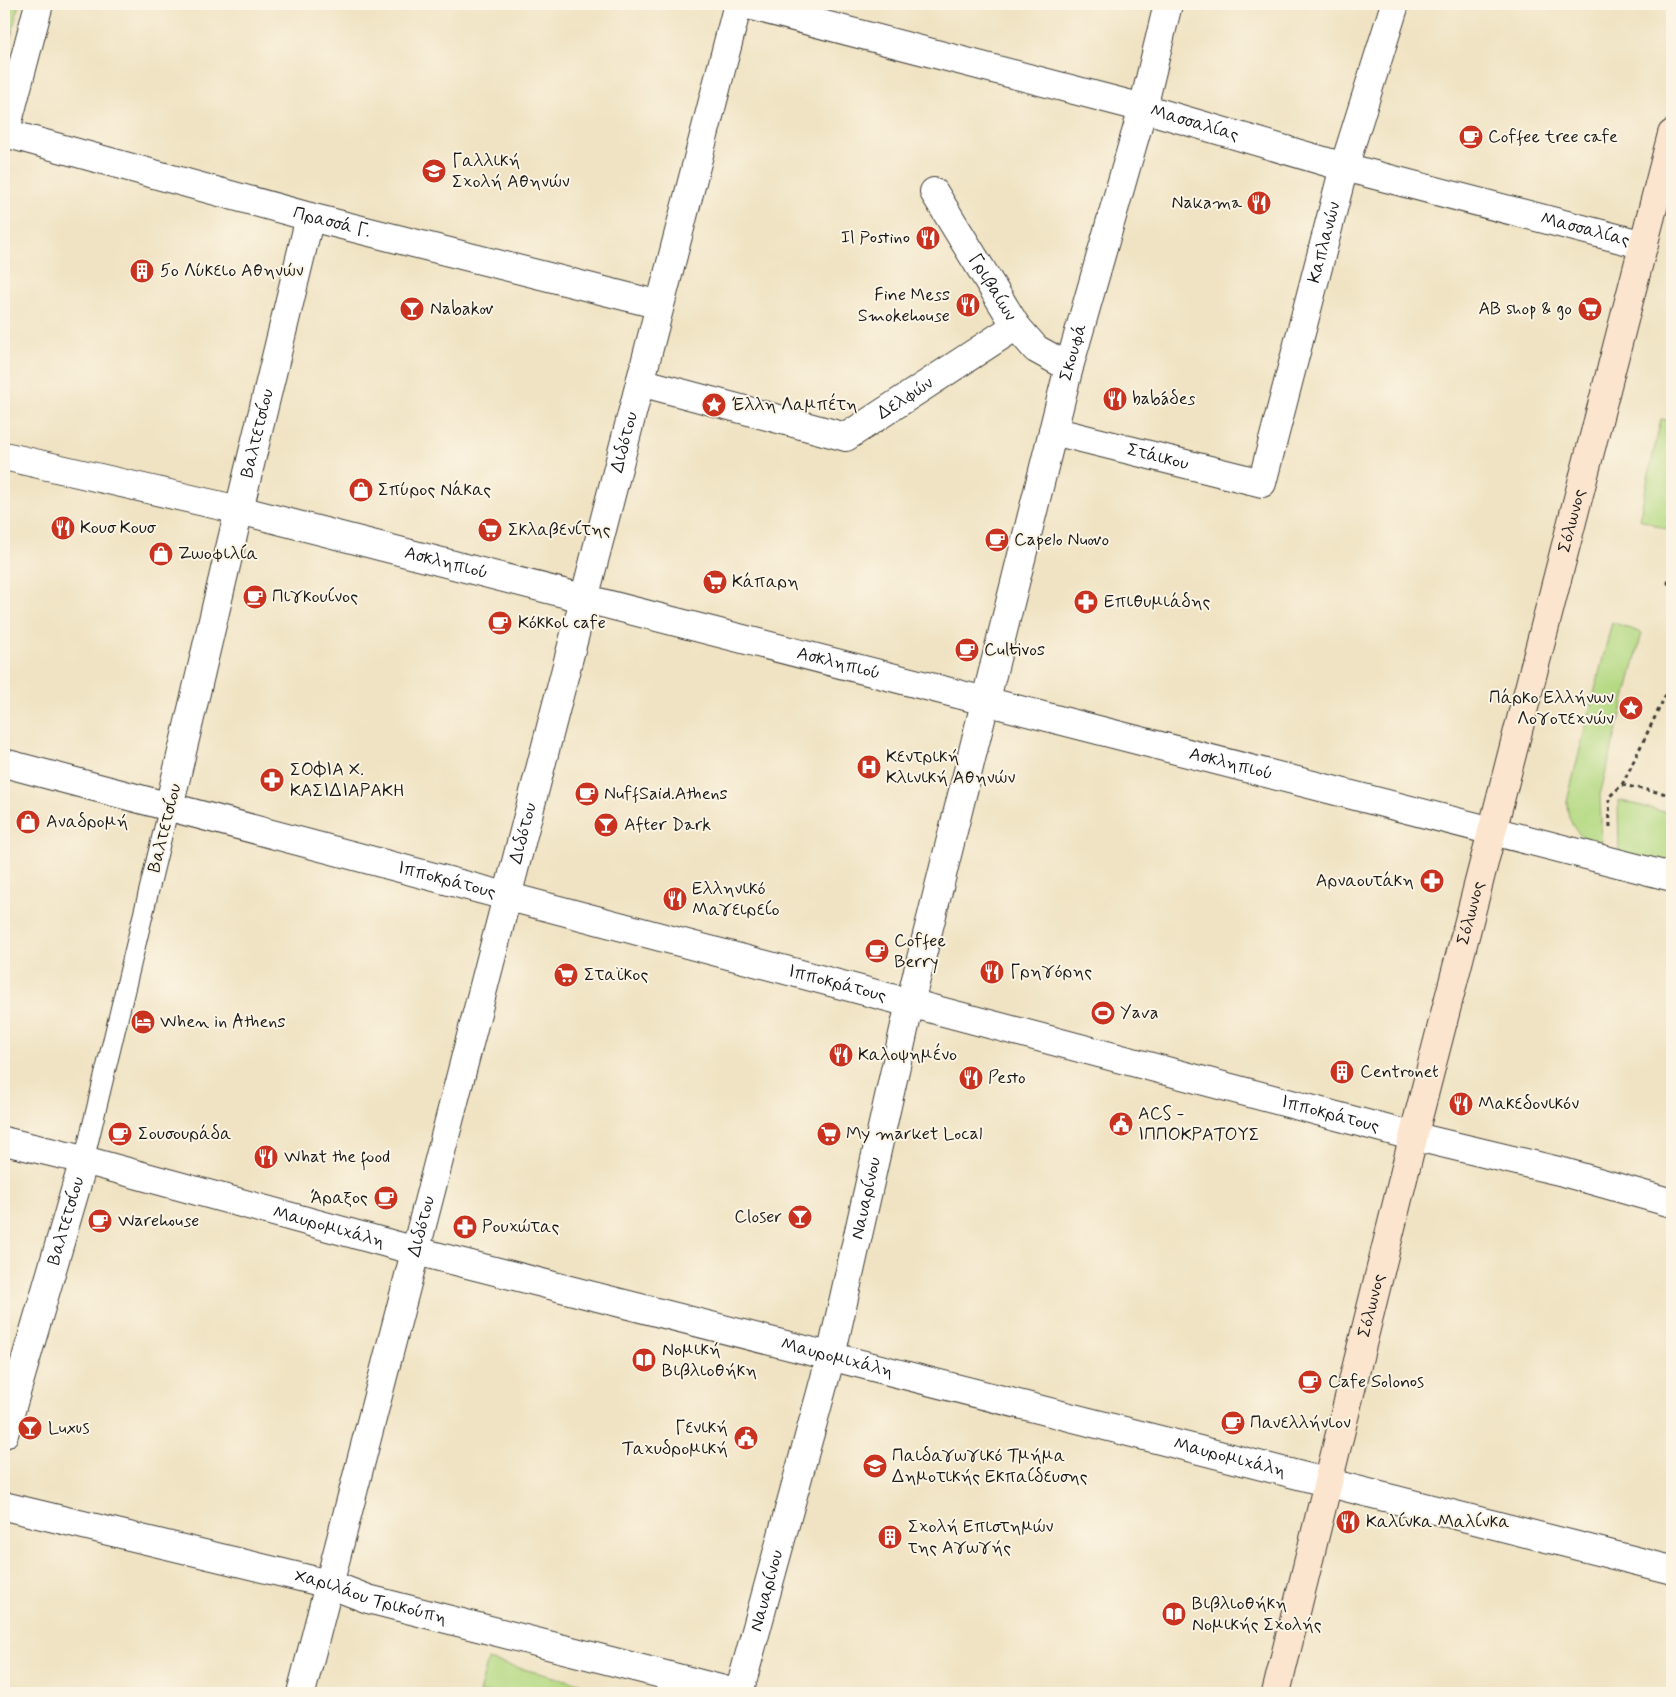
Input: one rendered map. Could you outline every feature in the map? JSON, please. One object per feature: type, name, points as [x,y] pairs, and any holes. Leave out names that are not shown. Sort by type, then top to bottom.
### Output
[{"type":"main road","name":"Σόλωνος","points":[[1276,1693],[1414,1136],[1672,134]]},
{"type":"street","points":[[4,135],[39,4]]},
{"type":"street","name":"Διδότου","points":[[301,1693],[738,4]]},
{"type":"street","name":"Μασσαλίας","points":[[744,4],[1143,108],[1344,167],[1644,245]]},
{"type":"street","name":"Σκουφά","points":[[986,701],[1069,367],[1143,108],[1168,4]]},
{"type":"street","name":"Καπλανών","points":[[1262,483],[1344,167],[1395,4]]},
{"type":"street","name":"Πρασσά Γ.","points":[[4,135],[310,217],[660,305]]},
{"type":"street","name":"Γριβαίων","points":[[934,192],[1016,326],[1036,349],[1069,367]]},
{"type":"street","name":"Βαλτετσίου","points":[[170,807],[310,217]]},
{"type":"street","name":"Δελφών","points":[[640,382],[846,437],[1016,326]]},
{"type":"street","name":"Στάικου","points":[[1053,430],[1262,483]]},
{"type":"street","name":"Ασκληπιού","points":[[4,456],[239,510],[1672,876]]},
{"type":"street","name":"Ναυαρίνου","points":[[737,1693],[831,1356],[910,1003],[986,701]]},
{"type":"street","name":"Ιπποκράτους","points":[[4,764],[1414,1136],[1563,1172],[1672,1203]]},
{"type":"street","name":"Μαυρομιχάλη","points":[[4,1141],[84,1160],[416,1251],[1672,1570]]},
{"type":"street","name":"Βαλτετσίου","points":[[4,1434],[84,1160]]},
{"type":"street","name":"Χαριλάου Τρικούπη","points":[[4,1506],[330,1584],[368,1599],[737,1693]]},
{"type":"lane","name":"Βαλτετσίου","points":[[84,1160],[170,807]]},
{"type":"path","points":[[1672,565],[1668,583],[1672,590]]},
{"type":"path","points":[[1610,833],[1609,797],[1622,785],[1672,682]]},
{"type":"path","points":[[1622,785],[1672,795]]},
{"type":"green space","points":[[4,4],[19,4],[4,65]]},
{"type":"green space","points":[[1661,419],[1672,421],[1672,514],[1668,530],[1639,519]]},
{"type":"green space","points":[[1612,622],[1642,633],[1600,795],[1602,848],[1581,836],[1576,830],[1569,818],[1567,801]]},
{"type":"green space","points":[[1618,800],[1672,814],[1672,867],[1619,853]]},
{"type":"green space","points":[[488,1660],[617,1693],[479,1693]]},
{"type":"place","name":"Coffee tree cafe","points":[[1471,137]]},
{"type":"place","name":"Γαλλική Σχολή Αθηνών","points":[[434,171]]},
{"type":"place","name":"Nakama","points":[[1259,203]]},
{"type":"place","name":"Il Postino","points":[[928,238]]},
{"type":"place","name":"5ο Λύκειο Αθηνών","points":[[142,271]]},
{"type":"place","name":"Fine Mess Smokehouse","points":[[968,305]]},
{"type":"place","name":"Nabakov","points":[[412,309]]},
{"type":"place","name":"ΑΒ shop & go","points":[[1590,309]]},
{"type":"place","name":"babáδes","points":[[1115,399]]},
{"type":"place","name":"Έλλη Λαμπέτη","points":[[714,405]]},
{"type":"place","name":"Σπύρος Νάκας","points":[[361,490]]},
{"type":"place","name":"Κουσ Κουσ","points":[[63,528]]},
{"type":"place","name":"Σκλαβενίτης","points":[[490,530]]},
{"type":"place","name":"Capelo Nuovo","points":[[997,540]]},
{"type":"place","name":"Ζωοφιλία","points":[[161,554]]},
{"type":"place","name":"Κάπαρη","points":[[715,582]]},
{"type":"place","name":"Πιγκουίνος","points":[[255,597]]},
{"type":"place","name":"Επιθυμιάδης","points":[[1086,602]]},
{"type":"place","name":"Κόκκοι cafe","points":[[500,623]]},
{"type":"place","name":"Cultivos","points":[[967,650]]},
{"type":"place","name":"Πάρκο Ελλήνων Λογοτεχνών","points":[[1631,708]]},
{"type":"place","name":"Κεντρική Κλινική Αθηνών","points":[[869,767]]},
{"type":"place","name":"ΣΟΦΙΑ Χ. ΚΑΣΙΔΙΑΡΑΚΗ","points":[[272,780]]},
{"type":"place","name":"NuffSaid.Athens","points":[[587,794]]},
{"type":"place","name":"Αναδρομή","points":[[28,822]]},
{"type":"place","name":"After Dark","points":[[606,825]]},
{"type":"place","name":"Αρναουτάκη","points":[[1432,881]]},
{"type":"place","name":"Ελληνικό Μαγειρείο","points":[[675,899]]},
{"type":"place","name":"Coffee Berry","points":[[877,951]]},
{"type":"place","name":"Γρηγόρης","points":[[992,972]]},
{"type":"place","name":"Σταϊκος","points":[[566,975]]},
{"type":"place","name":"Yava","points":[[1103,1013]]},
{"type":"place","name":"When in Athens","points":[[143,1022]]},
{"type":"place","name":"Καλοψημένο","points":[[841,1055]]},
{"type":"place","name":"Centronet","points":[[1342,1072]]},
{"type":"place","name":"Pesto","points":[[971,1078]]},
{"type":"place","name":"Μακεδονικόν","points":[[1461,1104]]},
{"type":"place","name":"ACS - ΙΠΠΟΚΡΑΤΟΥΣ","points":[[1121,1124]]},
{"type":"place","name":"Σουσουράδα","points":[[120,1134]]},
{"type":"place","name":"My market Local","points":[[829,1134]]},
{"type":"place","name":"What the food","points":[[266,1157]]},
{"type":"place","name":"Άραξος","points":[[386,1198]]},
{"type":"place","name":"Closer","points":[[800,1217]]},
{"type":"place","name":"Warehouse","points":[[100,1221]]},
{"type":"place","name":"Ρουχώτας","points":[[465,1227]]},
{"type":"place","name":"Νομική Βιβλιοθήκη","points":[[644,1360]]},
{"type":"place","name":"Cafe Solonos","points":[[1310,1382]]},
{"type":"place","name":"Πανελλήνιον","points":[[1233,1423]]},
{"type":"place","name":"Luxus","points":[[30,1428]]},
{"type":"place","name":"Γενική Ταχυδρομική","points":[[746,1438]]},
{"type":"place","name":"Παιδαγωγικό Τμήμα Δημοτικής Εκπαίδευσης","points":[[875,1466]]},
{"type":"place","name":"Καλίνκα Μαλίνκα","points":[[1348,1522]]},
{"type":"place","name":"Σχολή Επιστημών της Αγωγής","points":[[890,1537]]},
{"type":"place","name":"Βιβλιοθήκη Νομικής Σχολής","points":[[1174,1614]]}]
